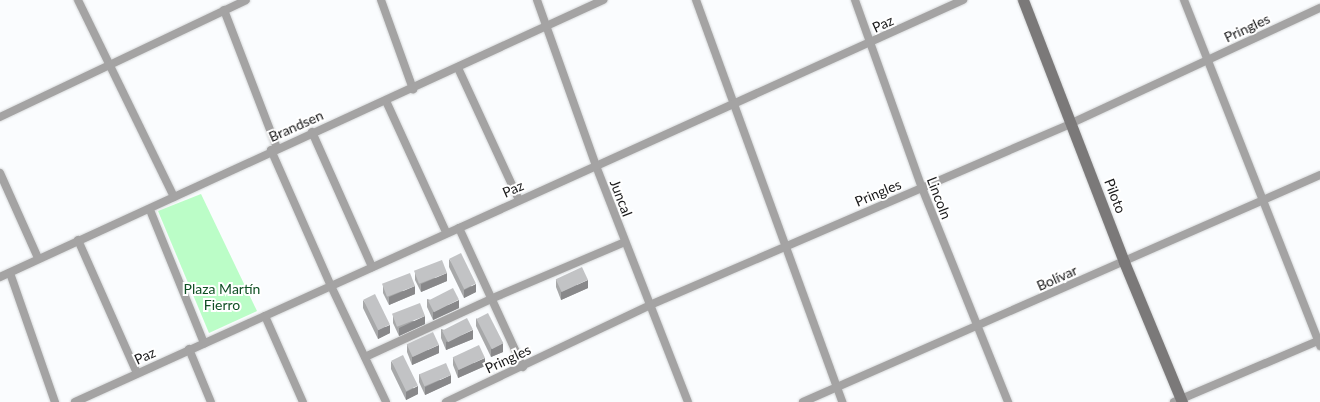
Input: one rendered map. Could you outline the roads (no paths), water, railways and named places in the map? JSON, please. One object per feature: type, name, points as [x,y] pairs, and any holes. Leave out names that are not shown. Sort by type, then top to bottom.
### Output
[{"type":"main road","name":"Piloto","points":[[1023,0],[1179,401]]},
{"type":"street","points":[[78,0],[174,197]]},
{"type":"street","points":[[0,116],[109,62],[246,0]]},
{"type":"street","points":[[381,0],[413,89]]},
{"type":"street","name":"Juncal","points":[[537,0],[624,242],[688,402]]},
{"type":"street","name":"Brandsen","points":[[0,277],[78,240],[150,210],[274,149],[413,89],[602,0]]},
{"type":"street","points":[[696,0],[842,402]]},
{"type":"street","name":"Lincoln","points":[[855,0],[922,188],[976,328],[1008,402]]},
{"type":"street","name":"Paz","points":[[75,402],[446,232],[459,228],[734,105],[963,0]]},
{"type":"street","points":[[1179,401],[1319,342],[1261,200],[1184,0]]},
{"type":"street","name":"Pringles","points":[[446,402],[650,305],[1072,123],[1320,8]]},
{"type":"street","points":[[224,10],[274,149],[331,286],[386,402]]},
{"type":"street","points":[[458,68],[518,200]]},
{"type":"street","points":[[386,101],[446,232]]},
{"type":"street","points":[[312,132],[372,267]]},
{"type":"street","points":[[0,173],[38,258]]},
{"type":"street","name":"Bolívar","points":[[803,402],[976,328],[1320,175]]},
{"type":"street","points":[[150,210],[204,343]]},
{"type":"street","points":[[459,228],[523,367]]},
{"type":"street","points":[[78,240],[137,373]]},
{"type":"street","points":[[365,357],[492,298],[624,242]]},
{"type":"street","points":[[10,273],[55,402]]},
{"type":"street","points":[[265,316],[303,402]]},
{"type":"street","points":[[189,349],[211,402]]},
{"type":"park label","name":"Plaza Martín Fierro","points":[[222,298]]}]
